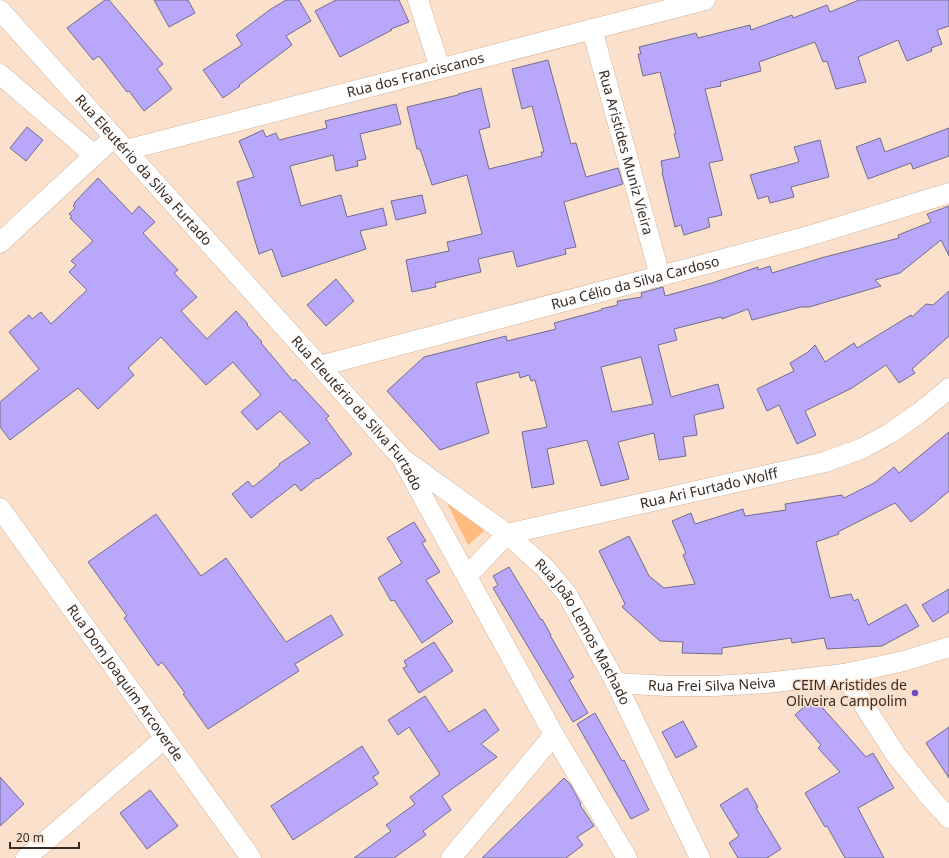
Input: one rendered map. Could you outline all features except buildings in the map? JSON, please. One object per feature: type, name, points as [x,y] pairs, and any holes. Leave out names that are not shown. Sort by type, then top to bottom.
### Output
[{"type":"street","points":[[418,0],[440,68]]},
{"type":"street","name":"Rua dos Franciscanos","points":[[0,243],[94,155],[120,143],[440,68],[705,0]]},
{"type":"street","name":"Rua Eleutério da Silva Furtado","points":[[0,10],[402,457],[554,736],[627,858]]},
{"type":"street","name":"Rua Aristides Muniz Vieira","points":[[592,29],[660,276]]},
{"type":"street","points":[[0,74],[94,155]]},
{"type":"street","name":"Rua Célio da Silva Cardoso","points":[[320,366],[809,236],[949,193]]},
{"type":"street","name":"Rua Ari Furtado Wolff","points":[[506,534],[825,462],[864,448],[892,432],[929,405],[949,388]]},
{"type":"street","name":"Rua João Lemos Machado","points":[[402,457],[506,534],[545,568],[568,594],[616,683],[700,858]]},
{"type":"street","name":"Rua Dom Joaquim Arcoverde","points":[[0,508],[251,858]]},
{"type":"street","points":[[467,576],[506,534]]},
{"type":"street","name":"Rua Frei Silva Neiva","points":[[616,683],[667,686],[714,686],[766,683],[844,674],[904,661],[949,647]]},
{"type":"street","points":[[844,674],[896,755],[949,818]]},
{"type":"street","points":[[451,858],[554,736]]},
{"type":"street","points":[[26,858],[165,738]]},
{"type":"shaded area","points":[[442,493],[484,531],[468,545]]},
{"type":"place","name":"CEIM Aristides de Oliveira Campolim","points":[[915,693]]}]
